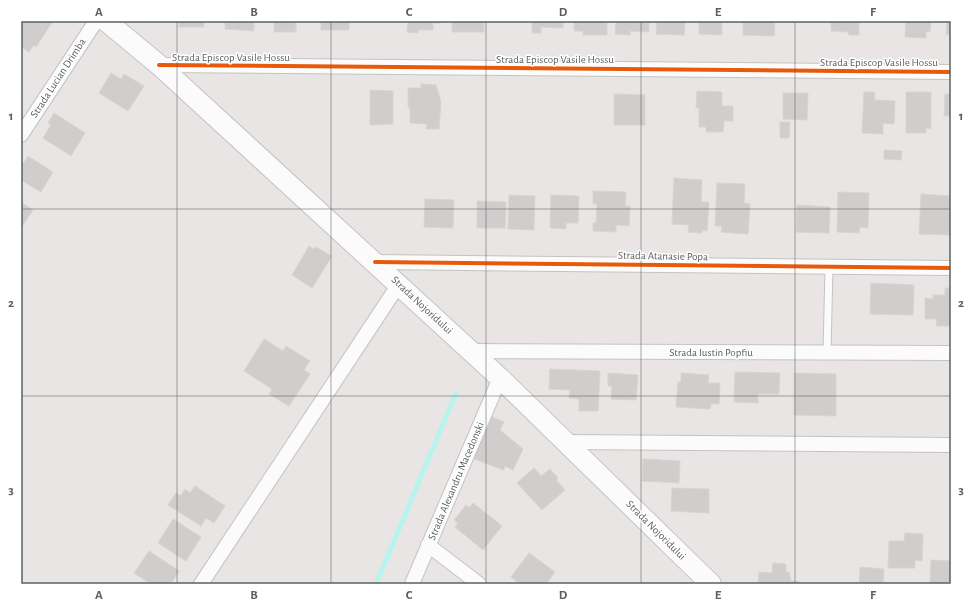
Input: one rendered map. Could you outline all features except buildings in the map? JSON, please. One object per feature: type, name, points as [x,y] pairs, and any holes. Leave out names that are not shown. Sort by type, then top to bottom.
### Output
[{"type":"main road","name":"Strada Nojoridului","points":[[106,21],[159,65],[471,351],[567,442],[711,584]]},
{"type":"street","name":"Strada Lucian Drimba","points":[[21,135],[96,21]]},
{"type":"street","name":"Strada Episcop Vasile Hossu","points":[[159,65],[951,72]]},
{"type":"street","name":"Strada Atanasie Popa","points":[[375,262],[951,268]]},
{"type":"street","points":[[201,584],[399,284]]},
{"type":"street","name":"Strada Iustin Popfiu","points":[[471,351],[951,353]]},
{"type":"street","name":"Strada Alexandru Macedonski","points":[[412,584],[500,378]]},
{"type":"street","points":[[567,442],[951,445]]},
{"type":"street","points":[[428,545],[479,584]]},
{"type":"lane","points":[[827,352],[829,267]]},
{"type":"waterway","points":[[376,584],[456,393]]},
{"type":"cycle path","points":[[159,65],[951,72]]},
{"type":"cycle path","points":[[375,262],[951,268]]}]
